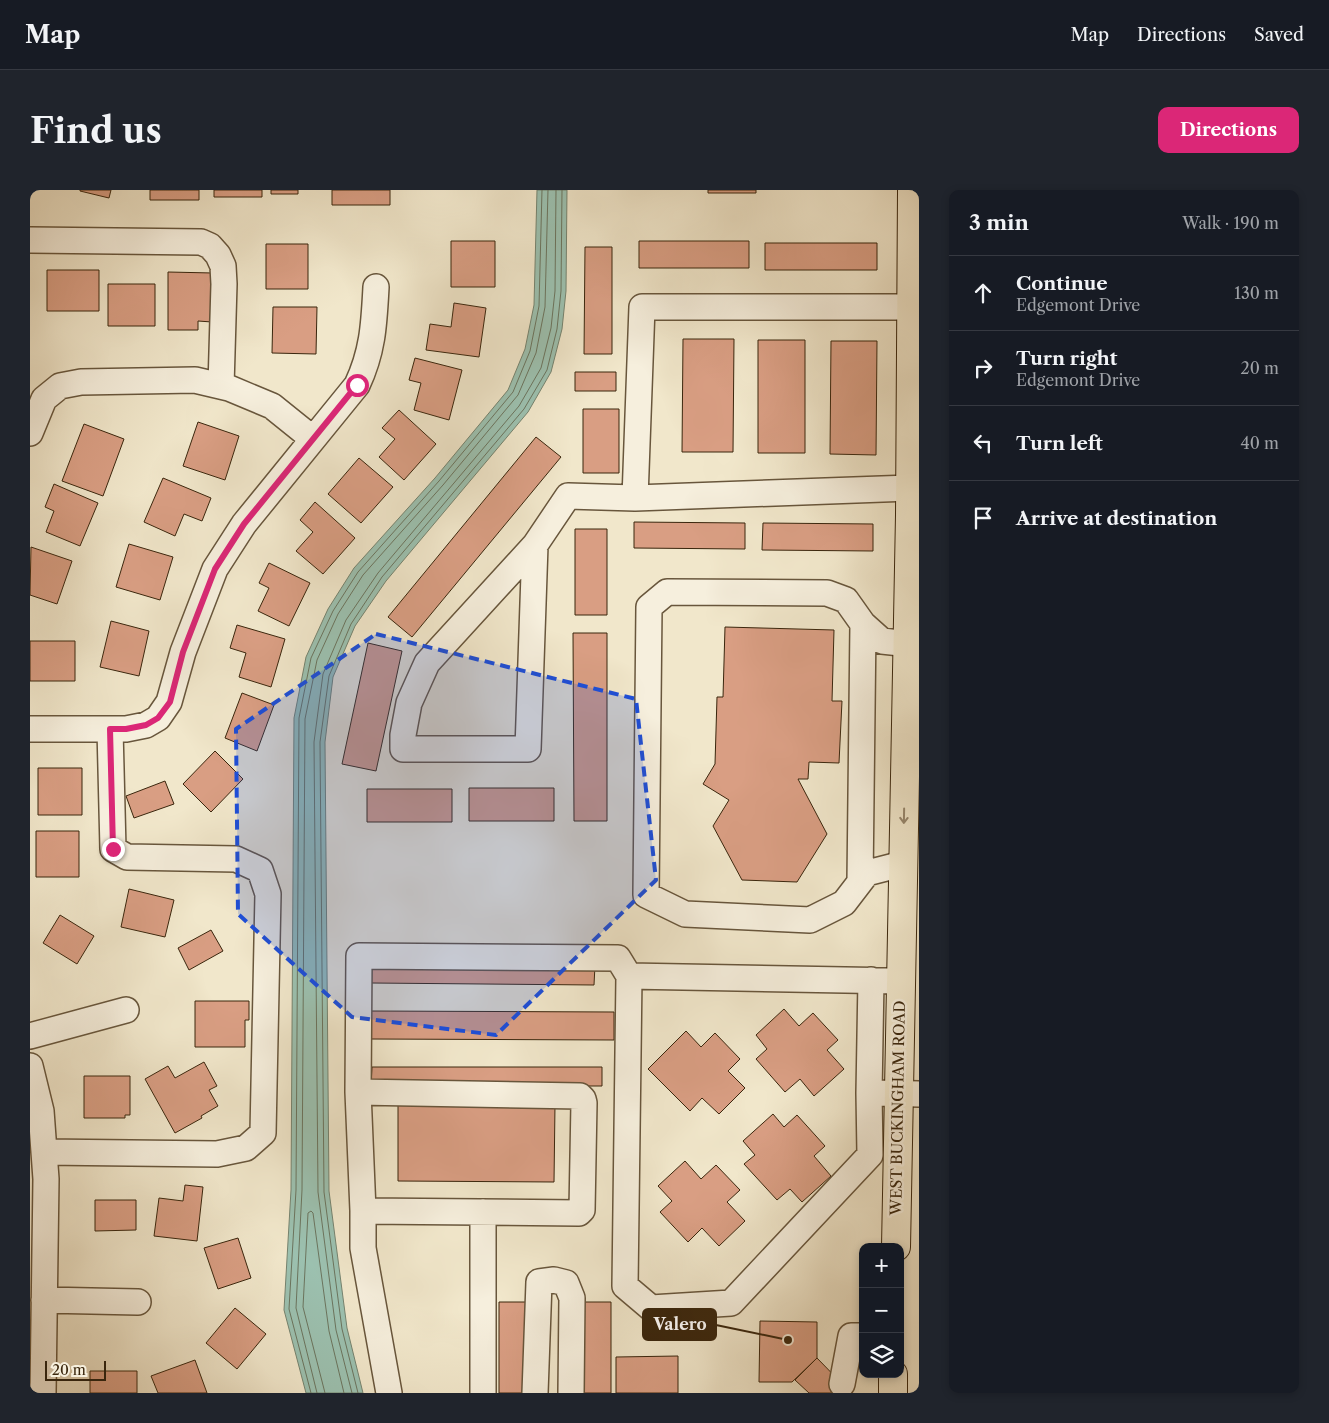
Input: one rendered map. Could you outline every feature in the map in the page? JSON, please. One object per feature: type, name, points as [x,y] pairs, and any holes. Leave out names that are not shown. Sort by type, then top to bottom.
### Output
[{"type":"main road","name":"WEST BUCKINGHAM ROAD","points":[[896,1243],[908,1094],[900,981],[902,864],[913,645],[910,488],[915,307],[912,190]]},
{"type":"street","points":[[30,240],[201,242],[210,246],[218,255],[223,266],[221,386]]},
{"type":"street","points":[[30,729],[126,729],[146,725],[158,718],[170,702],[183,652],[215,569],[244,524],[357,385],[366,366],[373,338],[376,286]]},
{"type":"street","points":[[635,498],[642,307],[915,307]]},
{"type":"street","points":[[30,433],[44,399],[60,386],[81,382],[194,380],[229,388],[272,406],[313,439]]},
{"type":"street","points":[[536,545],[528,749],[403,748],[403,734],[409,703],[427,663],[536,545],[568,496],[635,498],[910,488]]},
{"type":"street","points":[[902,864],[867,873],[844,903],[810,920],[685,914],[646,895],[648,607],[667,592],[827,593],[846,600],[862,624],[882,641],[913,645]]},
{"type":"street","points":[[860,882],[862,624]]},
{"type":"street","points":[[44,1152],[217,1154],[246,1148],[263,1133],[268,894],[260,870],[236,859],[127,857],[113,849],[110,729]]},
{"type":"street","points":[[389,1393],[363,1248],[364,1211],[358,1092],[359,956],[618,958],[629,976],[625,1286],[651,1308],[732,1303],[870,1154],[871,980]]},
{"type":"street","points":[[629,976],[900,981]]},
{"type":"street","points":[[30,1036],[126,1010]]},
{"type":"street","points":[[30,1066],[41,1111],[46,1179],[43,1393]]},
{"type":"street","points":[[358,1092],[580,1096],[583,1099],[582,1210],[579,1213],[364,1211]]},
{"type":"street","points":[[869,1092],[908,1094]]},
{"type":"street","points":[[483,1212],[483,1393]]},
{"type":"street","points":[[535,1393],[539,1282],[554,1280],[566,1283],[572,1298],[571,1393]]},
{"type":"street","points":[[44,1300],[138,1302]]},
{"type":"street","points":[[842,1384],[851,1336],[859,1336]]},
{"type":"highlighted area","points":[[376,634],[636,699],[656,880],[496,1035],[352,1017],[238,914],[236,729]]},
{"type":"water","points":[[537,190],[567,190],[566,291],[562,329],[551,372],[528,412],[386,581],[355,626],[333,677],[325,742],[329,1191],[347,1328],[363,1393],[306,1393],[284,1310],[291,1190],[294,718],[306,657],[328,609],[354,568],[435,478],[508,390],[525,349],[534,305]]},
{"type":"building","points":[[80,190],[111,190],[109,198]]},
{"type":"building","points":[[150,190],[199,190],[199,200],[150,200]]},
{"type":"building","points":[[214,190],[262,190],[262,197],[214,197]]},
{"type":"building","points":[[271,190],[298,190],[298,194],[271,194]]},
{"type":"building","points":[[332,190],[390,190],[390,205],[332,205]]},
{"type":"building","points":[[708,190],[756,190],[756,193],[708,193]]},
{"type":"building","points":[[451,241],[495,241],[495,287],[451,287]]},
{"type":"building","points":[[639,241],[749,241],[749,268],[639,268]]},
{"type":"building","points":[[765,243],[877,243],[877,270],[765,270]]},
{"type":"building","points":[[266,244],[308,244],[308,289],[266,289]]},
{"type":"building","points":[[585,247],[612,247],[612,354],[584,354]]},
{"type":"building","points":[[47,270],[99,270],[99,311],[47,311]]},
{"type":"building","points":[[168,272],[213,273],[212,322],[198,321],[198,330],[168,330]]},
{"type":"building","points":[[108,284],[155,284],[155,326],[108,326]]},
{"type":"building","points":[[454,303],[486,308],[479,357],[426,350],[430,324],[451,327]]},
{"type":"building","points":[[273,307],[317,307],[316,354],[272,353]]},
{"type":"building","points":[[683,339],[734,339],[733,452],[682,452]]},
{"type":"building","points":[[758,340],[805,340],[805,453],[758,453]]},
{"type":"building","points":[[831,341],[877,341],[876,455],[830,454]]},
{"type":"building","points":[[415,358],[462,370],[449,420],[414,410],[421,383],[409,380]]},
{"type":"building","points":[[575,372],[616,372],[616,391],[575,391]]},
{"type":"building","points":[[583,409],[619,409],[619,473],[583,473]]},
{"type":"building","points":[[399,410],[436,444],[404,480],[379,457],[395,439],[382,428]]},
{"type":"building","points":[[198,422],[239,436],[225,480],[183,466]]},
{"type":"building","points":[[84,424],[124,439],[103,496],[62,481]]},
{"type":"building","points":[[536,437],[561,457],[412,637],[388,617]]},
{"type":"building","points":[[359,458],[393,487],[361,523],[328,494]]},
{"type":"building","points":[[163,478],[211,498],[202,521],[184,514],[175,536],[144,522]]},
{"type":"building","points":[[54,484],[98,503],[80,546],[46,532],[54,511],[45,507]]},
{"type":"building","points":[[315,502],[355,538],[323,574],[296,551],[313,532],[300,520]]},
{"type":"building","points":[[634,522],[745,523],[745,549],[634,548]]},
{"type":"building","points":[[763,523],[873,524],[873,551],[762,550]]},
{"type":"building","points":[[575,529],[607,529],[607,615],[575,615]]},
{"type":"building","points":[[129,544],[173,557],[160,600],[116,587]]},
{"type":"building","points":[[31,547],[72,561],[57,604],[30,595]]},
{"type":"building","points":[[269,563],[310,583],[289,626],[258,611],[269,588],[259,583]]},
{"type":"building","points":[[111,621],[149,631],[139,676],[100,667]]},
{"type":"building","points":[[237,625],[285,639],[271,687],[239,677],[246,653],[230,648]]},
{"type":"building","points":[[725,627],[834,630],[832,701],[842,701],[839,763],[809,762],[808,779],[798,779],[827,834],[797,882],[742,880],[713,826],[729,800],[703,784],[715,764],[717,697],[723,697]]},
{"type":"building","points":[[573,633],[607,633],[607,821],[574,821]]},
{"type":"building","points":[[30,641],[75,641],[75,681],[30,681]]},
{"type":"building","points":[[368,643],[402,651],[376,771],[342,764]]},
{"type":"building","points":[[242,693],[274,705],[257,751],[225,738]]},
{"type":"building","points":[[215,751],[243,779],[211,812],[183,784]]},
{"type":"building","points":[[38,768],[82,768],[82,815],[38,815]]},
{"type":"building","points":[[165,781],[174,804],[134,818],[126,796]]},
{"type":"building","points":[[469,788],[554,788],[554,821],[469,821]]},
{"type":"building","points":[[367,789],[452,789],[452,822],[367,822]]},
{"type":"building","points":[[36,831],[79,831],[79,877],[36,877]]},
{"type":"building","points":[[129,889],[174,900],[165,937],[121,927]]},
{"type":"building","points":[[60,915],[94,936],[77,964],[43,943]]},
{"type":"building","points":[[211,930],[223,951],[189,970],[178,948]]},
{"type":"building","points":[[371,964],[595,965],[594,985],[371,983]]},
{"type":"building","points":[[195,1001],[249,1001],[249,1020],[245,1020],[245,1047],[195,1047]]},
{"type":"building","points":[[784,1009],[799,1026],[813,1013],[838,1040],[827,1050],[844,1069],[814,1096],[800,1079],[785,1092],[756,1059],[767,1049],[756,1035]]},
{"type":"building","points":[[371,1011],[614,1012],[614,1040],[371,1039]]},
{"type":"building","points":[[686,1031],[701,1047],[715,1033],[740,1059],[728,1071],[745,1088],[719,1114],[702,1098],[690,1111],[648,1069]]},
{"type":"building","points":[[204,1062],[217,1086],[209,1090],[218,1106],[201,1116],[202,1118],[175,1133],[145,1079],[168,1066],[175,1078]]},
{"type":"building","points":[[372,1067],[602,1067],[602,1086],[371,1086]]},
{"type":"building","points":[[84,1076],[130,1076],[130,1115],[125,1115],[125,1118],[84,1118]]},
{"type":"building","points":[[398,1104],[555,1105],[554,1182],[398,1181]]},
{"type":"building","points":[[773,1114],[784,1127],[797,1115],[825,1146],[814,1156],[831,1176],[802,1202],[790,1189],[777,1200],[744,1164],[755,1155],[743,1141]]},
{"type":"building","points":[[685,1161],[701,1179],[716,1165],[740,1190],[727,1202],[745,1221],[719,1246],[702,1228],[688,1242],[660,1212],[672,1201],[658,1186]]},
{"type":"building","points":[[185,1185],[203,1187],[197,1241],[154,1236],[159,1198],[183,1201]]},
{"type":"building","points":[[95,1200],[136,1200],[136,1230],[95,1231]]},
{"type":"building","points":[[238,1238],[251,1278],[218,1289],[204,1248]]},
{"type":"building","points":[[499,1302],[529,1302],[529,1393],[499,1393]]},
{"type":"building","points":[[581,1302],[611,1302],[611,1393],[581,1393]]},
{"type":"building","points":[[235,1308],[266,1334],[237,1369],[206,1343]]},
{"type":"building","points":[[760,1321],[817,1322],[817,1358],[792,1382],[759,1382]]},
{"type":"building","points":[[678,1356],[678,1393],[616,1393],[616,1357]]},
{"type":"building","points":[[817,1358],[851,1393],[809,1393],[795,1380]]},
{"type":"building","points":[[195,1360],[207,1393],[158,1393],[151,1376]]},
{"type":"building","points":[[90,1371],[137,1371],[137,1393],[90,1393]]},
{"type":"place","name":"Valero","points":[[788,1340]]},
{"type":"route","points":[[113,849],[110,729],[126,729],[146,725],[158,718],[170,702],[183,652],[215,569],[244,524],[357,385]]}]
